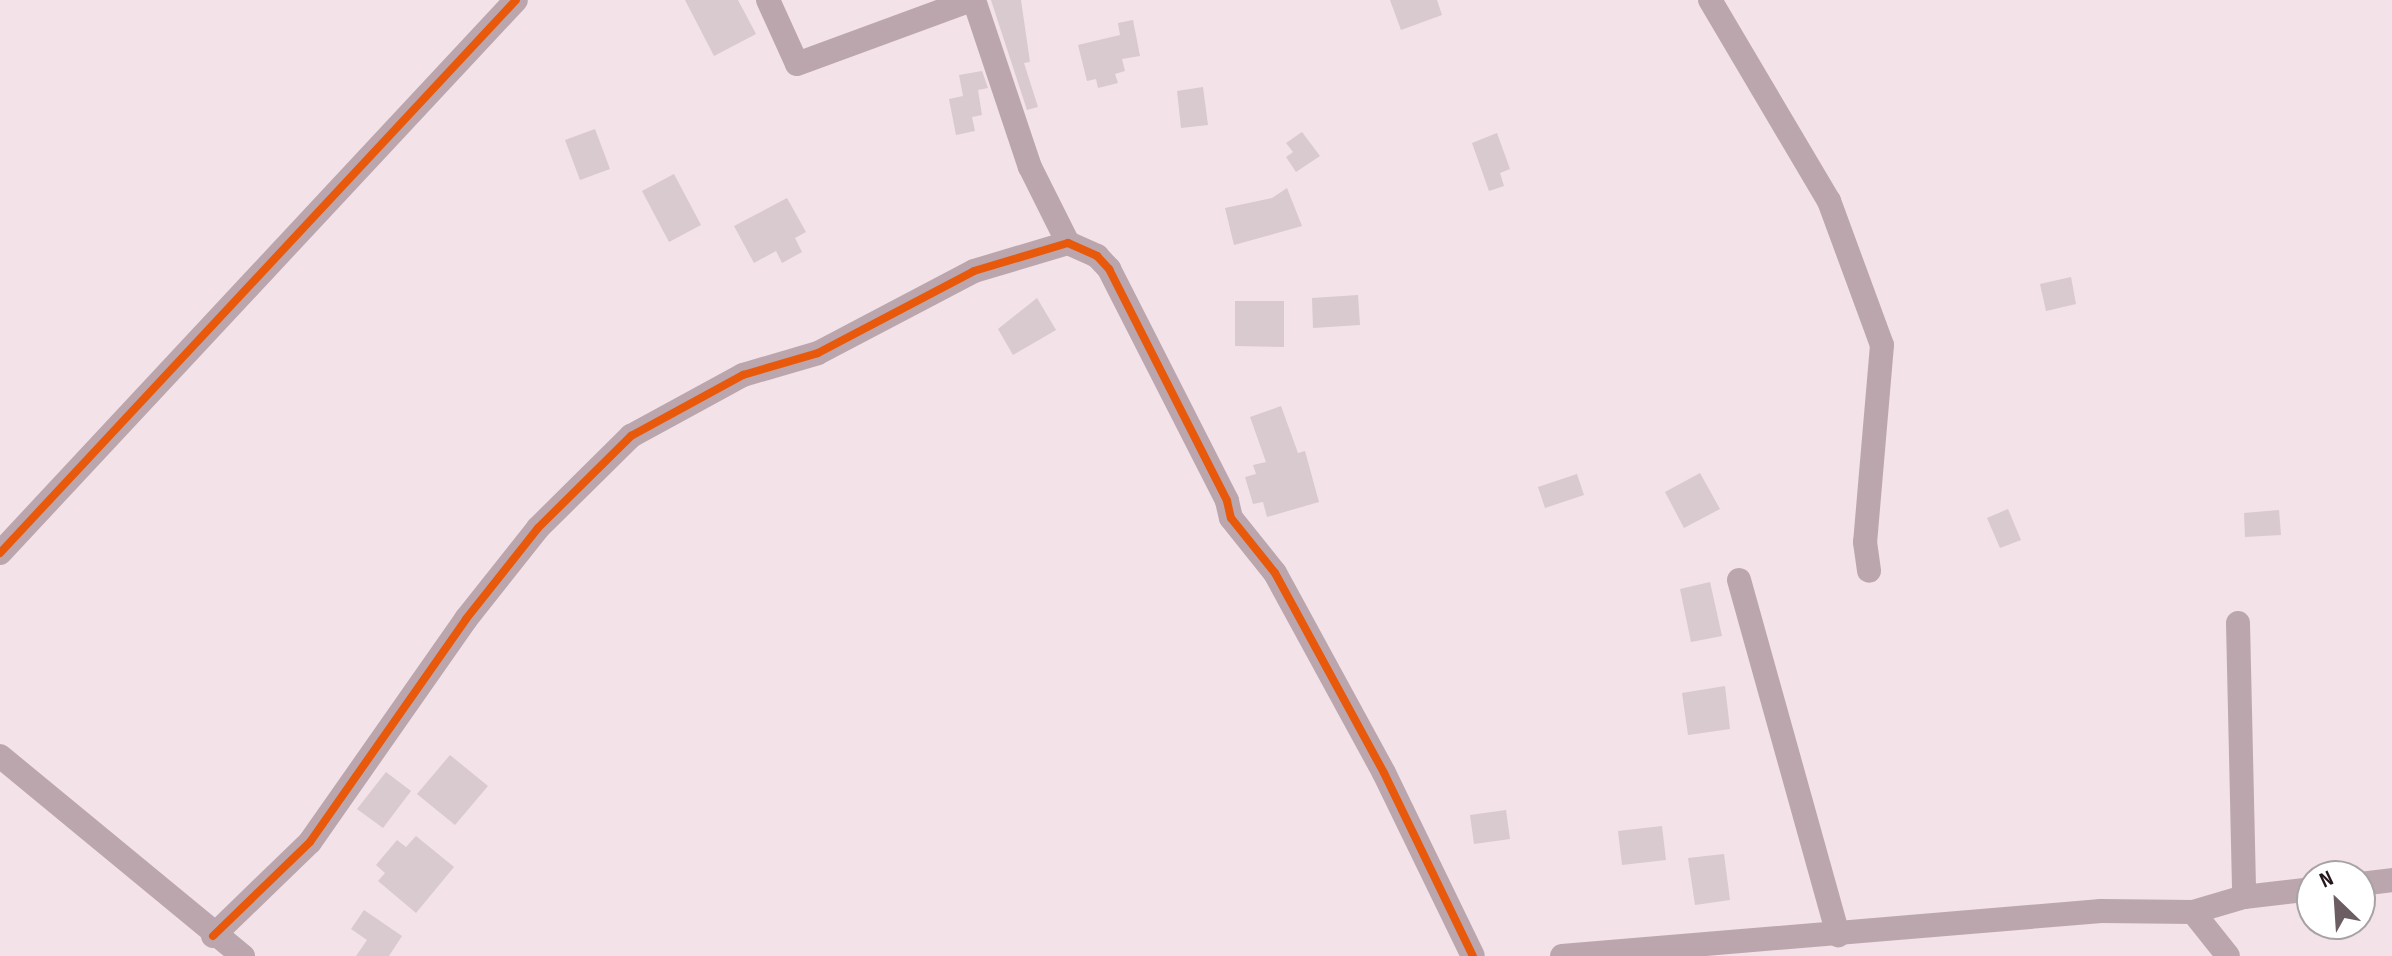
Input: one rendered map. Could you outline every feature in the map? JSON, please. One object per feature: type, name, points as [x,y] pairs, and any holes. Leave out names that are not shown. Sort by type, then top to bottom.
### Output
[{"type":"street","points":[[0,553],[516,0]]},
{"type":"street","points":[[768,0],[797,64],[973,0],[1030,167],[1068,243],[1097,256],[1109,269],[1227,501],[1231,518],[1275,573],[1384,773],[1473,956]]},
{"type":"street","points":[[1710,0],[1829,201],[1882,345],[1865,542],[1869,571]]},
{"type":"street","points":[[213,936],[310,842],[475,608],[538,528],[631,436],[743,375],[818,353],[974,271],[1068,243]]},
{"type":"street","points":[[1739,580],[1838,935]]},
{"type":"street","points":[[2238,623],[2244,897]]},
{"type":"street","points":[[0,756],[213,936],[243,956]]},
{"type":"street","points":[[1562,956],[2101,911],[2193,912],[2244,897],[2296,891]]},
{"type":"street","points":[[2193,912],[2228,956]]},
{"type":"building","points":[[685,0],[738,0],[756,34],[714,56]]},
{"type":"building","points":[[991,0],[1021,0],[1030,62],[1024,63],[1038,107],[1027,110]]},
{"type":"building","points":[[1390,0],[1437,0],[1442,15],[1401,30]]},
{"type":"building","points":[[1133,20],[1140,56],[1122,59],[1125,71],[1115,74],[1118,83],[1098,88],[1096,79],[1087,81],[1078,45],[1120,35],[1118,23]]},
{"type":"building","points":[[982,71],[988,88],[978,90],[982,115],[972,117],[975,131],[956,135],[949,99],[963,96],[959,75]]},
{"type":"building","points":[[1203,87],[1208,125],[1181,128],[1177,91]]},
{"type":"building","points":[[595,129],[610,169],[580,180],[565,140]]},
{"type":"building","points":[[1302,132],[1320,156],[1296,172],[1286,157],[1293,152],[1286,143]]},
{"type":"building","points":[[1497,133],[1510,169],[1500,173],[1504,186],[1489,191],[1472,143]]},
{"type":"building","points":[[674,174],[701,225],[669,242],[642,191]]},
{"type":"building","points":[[1287,188],[1302,226],[1234,245],[1225,208],[1272,198]]},
{"type":"building","points":[[787,198],[806,232],[795,238],[802,252],[782,263],[776,251],[754,263],[734,226]]},
{"type":"building","points":[[2071,277],[2076,304],[2046,311],[2040,284]]},
{"type":"building","points":[[1358,295],[1360,325],[1313,328],[1312,298]]},
{"type":"building","points":[[1037,298],[1056,330],[1013,355],[998,329]]},
{"type":"building","points":[[1235,301],[1284,301],[1284,347],[1235,346]]},
{"type":"building","points":[[1281,406],[1298,453],[1305,451],[1319,502],[1267,517],[1263,502],[1253,504],[1245,477],[1256,474],[1253,465],[1266,462],[1250,417]]},
{"type":"building","points":[[1700,473],[1720,509],[1684,528],[1665,492]]},
{"type":"building","points":[[1577,474],[1584,495],[1545,508],[1538,487]]},
{"type":"building","points":[[2008,509],[2021,540],[2000,548],[1987,518]]},
{"type":"building","points":[[2279,510],[2281,535],[2245,537],[2244,513]]},
{"type":"building","points":[[1710,582],[1722,636],[1691,642],[1680,589]]},
{"type":"building","points":[[1725,686],[1730,729],[1688,735],[1682,693]]},
{"type":"building","points":[[450,755],[488,786],[455,825],[417,794]]},
{"type":"building","points":[[386,772],[411,791],[383,828],[357,809]]},
{"type":"building","points":[[1506,810],[1510,839],[1474,844],[1470,815]]},
{"type":"building","points":[[1662,826],[1666,860],[1622,865],[1618,831]]},
{"type":"building","points":[[416,836],[454,867],[416,913],[378,881],[385,873],[376,865],[397,840],[406,847]]},
{"type":"building","points":[[1724,854],[1730,900],[1695,905],[1688,858]]},
{"type":"building","points":[[364,910],[402,936],[389,956],[356,956],[367,940],[351,929]]},
{"type":"cycle path","points":[[0,553],[516,0]]},
{"type":"cycle path","points":[[213,936],[310,842],[466,619],[538,528],[631,436],[743,375],[818,353],[974,271],[1068,243],[1097,256],[1109,269],[1227,501],[1231,518],[1275,573],[1384,773],[1473,956]]}]
